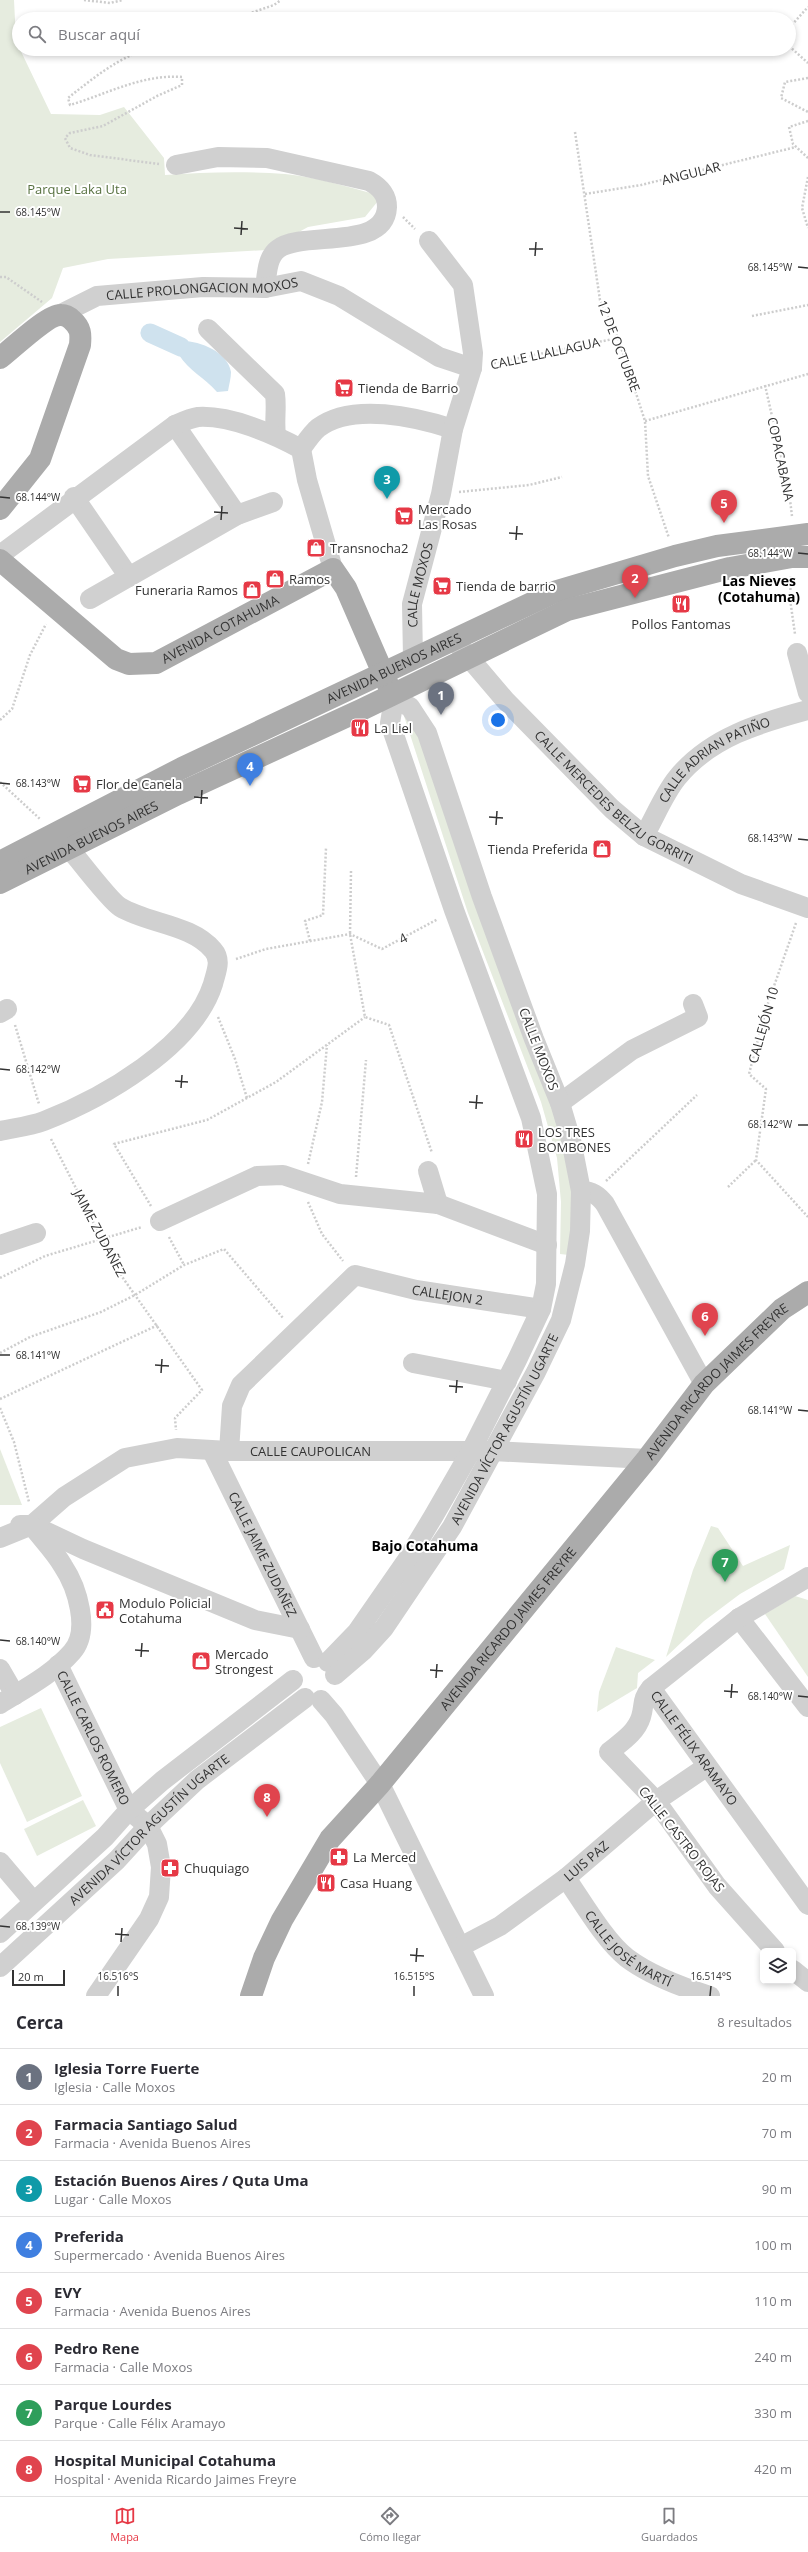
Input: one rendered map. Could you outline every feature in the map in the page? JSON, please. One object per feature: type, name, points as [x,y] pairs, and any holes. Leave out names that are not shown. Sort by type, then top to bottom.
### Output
[{"type":"main road","points":[[0,358],[44,323],[60,315],[68,316],[78,326],[81,333],[80,345],[40,459],[0,509]]},
{"type":"main road","name":"AVENIDA BUENOS AIRES","points":[[0,883],[182,768],[557,590],[675,556],[731,544],[801,534]]},
{"type":"main road","name":"AVENIDA BUENOS AIRES","points":[[0,862],[63,842],[178,794],[393,697],[567,610],[730,568],[800,557]]},
{"type":"main road","name":"AVENIDA COTAHUMA","points":[[0,560],[54,608],[116,659],[129,664],[142,665],[156,663],[333,569]]},
{"type":"main road","points":[[333,569],[346,588],[393,697]]},
{"type":"main road","name":"AVENIDA RICARDO JAIMES FREYRE","points":[[251,1996],[264,1958],[298,1890],[330,1839],[380,1784],[647,1459],[704,1384],[782,1309],[808,1292]]},
{"type":"street","points":[[176,165],[218,157],[267,158],[370,181],[380,188],[387,203],[386,214],[381,223],[368,231],[350,237],[291,242],[278,249],[272,256],[268,266],[265,288]]},
{"type":"street","name":"CALLE MOXOS","points":[[412,658],[412,604],[441,494],[454,429],[472,368],[471,326],[463,285],[429,241]]},
{"type":"street","name":"CALLE PROLONGACION MOXOS","points":[[60,315],[97,296],[197,287],[265,288],[301,282],[339,296],[439,357],[472,368]]},
{"type":"street","points":[[208,329],[275,394],[276,404],[274,416],[276,435]]},
{"type":"street","points":[[333,569],[307,480],[301,449],[317,428],[330,420],[347,415],[367,413],[430,421],[454,429]]},
{"type":"street","points":[[0,555],[74,497],[175,425],[196,417],[208,417],[276,435],[301,449]]},
{"type":"street","points":[[175,425],[237,515]]},
{"type":"street","points":[[74,497],[128,577]]},
{"type":"street","points":[[90,599],[237,515],[273,502]]},
{"type":"street","name":"CALLE MERCEDES BELZU GORRITI","points":[[454,640],[505,700],[612,809],[644,836],[741,884],[805,907]]},
{"type":"street","points":[[797,653],[808,693]]},
{"type":"street","points":[[160,1221],[257,1176],[283,1175],[340,1194],[438,1204],[547,1245],[547,1194],[531,1118],[454,910],[390,723],[393,697]]},
{"type":"street","name":"CALLE MOXOS","points":[[393,697],[410,707],[427,733],[482,897],[534,1039],[560,1103],[590,1194],[704,1384]]},
{"type":"street","name":"CALLE ADRIAN PATIÑO","points":[[644,836],[676,779],[696,757],[729,737],[770,721],[808,710]]},
{"type":"street","points":[[0,1130],[43,1122],[85,1102],[145,1067],[190,1028],[210,994],[219,964],[214,950],[199,938],[120,907],[63,842]]},
{"type":"street","points":[[560,1103],[632,1050],[698,1017],[694,1004]]},
{"type":"street","points":[[428,1171],[438,1204]]},
{"type":"street","name":"AVENIDA VÍCTOR AGUSTÍN UGARTE","points":[[326,1665],[363,1651],[384,1628],[452,1527],[561,1320],[575,1264],[580,1231],[590,1194]]},
{"type":"street","points":[[0,1245],[36,1233]]},
{"type":"street","name":"AVENIDA VÍCTOR AGUSTÍN UGARTE","points":[[326,1665],[357,1632],[385,1593],[407,1560],[471,1451],[507,1381],[541,1309],[546,1284],[547,1245]]},
{"type":"street","points":[[221,1451],[232,1406],[241,1385],[355,1275]]},
{"type":"street","name":"CALLEJON 2","points":[[355,1275],[416,1290],[541,1309]]},
{"type":"street","points":[[413,1363],[507,1381]]},
{"type":"street","name":"CALLE CAUPOLICAN","points":[[0,1538],[32,1525],[64,1497],[125,1458],[178,1448],[221,1451],[493,1451],[647,1459]]},
{"type":"street","name":"CALLE JAIME ZUDAÑEZ","points":[[221,1451],[300,1629],[326,1665]]},
{"type":"street","points":[[0,1525],[32,1525],[83,1549],[256,1620],[300,1629]]},
{"type":"street","points":[[0,1669],[7,1699],[58,1665],[73,1651],[80,1639],[80,1616],[76,1595],[64,1566],[32,1525]]},
{"type":"street","name":"CALLE FÉLIX ARAMAYO","points":[[808,1577],[739,1618],[651,1688],[808,1905]]},
{"type":"street","points":[[739,1618],[808,1706]]},
{"type":"street","points":[[318,1698],[336,1682],[326,1665],[307,1659],[296,1667],[293,1680],[296,1691],[318,1698],[334,1715],[380,1784],[484,1996]]},
{"type":"street","name":"CALLE CARLOS ROMERO","points":[[58,1665],[129,1810],[148,1826],[157,1844],[161,1867],[159,1897],[149,1919],[96,1996]]},
{"type":"street","name":"AVENIDA VÍCTOR AGUSTÍN UGARTE","points":[[0,1933],[33,1901],[105,1837],[129,1810],[162,1781],[293,1680]]},
{"type":"street","name":"CALLE CASTRO ROJAS","points":[[651,1688],[642,1701],[641,1717],[632,1734],[609,1752],[656,1801],[717,1886],[772,1948]]},
{"type":"street","name":"AVENIDA VÍCTOR AGUSTÍN UGARTE","points":[[0,1967],[117,1860],[148,1826],[197,1780],[318,1698]]},
{"type":"street","name":"LUIS PAZ","points":[[460,1947],[500,1926],[566,1878],[656,1801],[706,1766]]},
{"type":"street","points":[[0,1862],[33,1901]]},
{"type":"street","name":"CALLE JOSÉ MARTÍ","points":[[566,1878],[600,1928],[626,1957],[650,1972],[710,1996]]},
{"type":"street","points":[[796,1972],[808,1982]]},
{"type":"path","points":[[84,0],[110,3],[124,0]]},
{"type":"path","points":[[254,12],[274,5],[281,0]]},
{"type":"path","points":[[796,20],[808,7]]},
{"type":"path","points":[[796,52],[808,63]]},
{"type":"path","points":[[129,56],[68,98],[70,105],[128,84],[169,76],[182,77],[182,85],[156,96],[103,126],[70,133],[65,138],[70,148],[90,155],[176,165]]},
{"type":"path","points":[[808,78],[785,82],[780,98],[808,112]]},
{"type":"path","points":[[808,121],[788,127],[796,147],[808,158]]},
{"type":"path","name":"12 DE OCTUBRE","points":[[575,132],[600,300],[618,338],[645,421],[648,476],[675,556]]},
{"type":"path","name":"ANGULAR","points":[[584,194],[641,185],[796,147]]},
{"type":"path","points":[[808,178],[802,208],[808,228]]},
{"type":"path","points":[[387,203],[429,241]]},
{"type":"path","points":[[0,277],[6,277],[60,315]]},
{"type":"path","points":[[752,316],[808,305]]},
{"type":"path","name":"CALLE LLALLAGUA","points":[[472,368],[618,338]]},
{"type":"path","points":[[645,421],[808,374]]},
{"type":"path","name":"COPACABANA","points":[[766,385],[789,492],[801,534]]},
{"type":"path","points":[[441,494],[529,485],[562,477]]},
{"type":"path","points":[[797,653],[790,599],[800,557]]},
{"type":"path","points":[[0,720],[12,709],[30,655],[54,608]]},
{"type":"path","points":[[0,782],[63,842]]},
{"type":"path","points":[[310,941],[305,921],[323,915],[326,848]]},
{"type":"path","points":[[351,871],[350,934],[365,1018]]},
{"type":"path","name":"CALLEJÓN 10","points":[[756,1160],[766,1089],[749,1074],[766,1009],[805,907]]},
{"type":"path","name":"4","points":[[350,934],[382,949],[454,910]]},
{"type":"path","points":[[219,964],[266,949],[350,934]]},
{"type":"path","points":[[210,994],[235,1059],[247,1098]]},
{"type":"path","name":"JAIME ZUDAÑEZ","points":[[4,1011],[14,1023],[43,1122],[102,1241],[118,1270],[158,1325],[202,1390],[175,1418],[178,1448]]},
{"type":"path","points":[[184,1265],[160,1221],[114,1144],[207,1120],[276,1082],[365,1018]]},
{"type":"path","points":[[365,1018],[389,1025],[434,1158],[428,1171]]},
{"type":"path","points":[[326,1045],[322,1102],[304,1182],[309,1207],[322,1234],[355,1275]]},
{"type":"path","points":[[354,1195],[366,1060]]},
{"type":"path","points":[[590,1194],[697,1095]]},
{"type":"path","points":[[728,1187],[756,1160],[808,1217]]},
{"type":"path","points":[[0,1278],[46,1256],[102,1241],[160,1221]]},
{"type":"path","points":[[0,1353],[30,1337],[101,1312],[135,1295],[184,1265],[224,1248],[296,1333]]},
{"type":"path","points":[[0,1399],[158,1325]]},
{"type":"path","points":[[0,1408],[14,1442],[28,1490],[32,1525]]},
{"type":"green space","name":"Parque Laka Uta","points":[[0,0],[14,0],[15,12],[12,12],[12,56],[23,56],[51,114],[100,115],[124,107],[164,158],[165,175],[240,172],[297,175],[378,195],[378,201],[365,217],[308,227],[266,250],[108,259],[63,268],[52,298],[0,342]]},
{"type":"green space","points":[[404,716],[412,716],[552,1105],[567,1158],[573,1199],[569,1255],[560,1254],[561,1202],[557,1158],[541,1102],[468,913]]},
{"type":"green space","points":[[0,1449],[22,1505],[0,1505]]},
{"type":"green space","points":[[711,1526],[718,1528],[743,1566],[790,1545],[784,1569],[740,1594],[704,1621],[666,1657],[693,1570]]},
{"type":"green space","points":[[795,1596],[808,1600],[808,1677],[765,1614]]},
{"type":"green space","points":[[616,1647],[655,1660],[638,1673],[637,1688],[597,1712],[599,1692]]},
{"type":"green space","points":[[41,1708],[82,1796],[27,1822],[0,1763],[0,1727]]},
{"type":"green space","points":[[83,1800],[96,1826],[37,1856],[24,1829]]},
{"type":"water","points":[[183,341],[197,343],[212,349],[225,359],[231,372],[228,391],[217,392],[187,366],[179,355]]},
{"type":"waterway","points":[[150,333],[181,347]]},
{"type":"place","name":"Tienda de Barrio","points":[[344,388]]},
{"type":"place","name":"Estación Buenos Aires / Quta Uma","points":[[387,499]]},
{"type":"place","name":"Mercado Las Rosas","points":[[404,516]]},
{"type":"place","name":"EVY","points":[[724,523]]},
{"type":"place","name":"Transnocha2","points":[[316,548]]},
{"type":"place","name":"Ramos","points":[[275,579]]},
{"type":"place","name":"Tienda de barrio","points":[[442,586]]},
{"type":"place","name":"Funeraria Ramos","points":[[252,590]]},
{"type":"place","name":"Farmacia Santiago Salud","points":[[635,598]]},
{"type":"place","name":"Pollos Fantomas","points":[[681,604]]},
{"type":"place","name":"Iglesia Torre Fuerte","points":[[441,715]]},
{"type":"place","name":"La Liel","points":[[360,728]]},
{"type":"place","name":"Flor de Canela","points":[[82,784]]},
{"type":"place","name":"Preferida","points":[[250,786]]},
{"type":"place","name":"Tienda Preferida","points":[[602,849]]},
{"type":"place","name":"LOS TRES BOMBONES","points":[[524,1139]]},
{"type":"place","name":"Pedro Rene","points":[[705,1336]]},
{"type":"place","name":"Parque Lourdes","points":[[725,1582]]},
{"type":"place","name":"Modulo Policial Cotahuma","points":[[105,1610]]},
{"type":"place","name":"Mercado Strongest","points":[[201,1661]]},
{"type":"place","name":"Hospital Municipal Cotahuma","points":[[267,1817]]},
{"type":"place","name":"La Merced","points":[[339,1857]]},
{"type":"place","name":"Chuquiago","points":[[170,1868]]},
{"type":"place","name":"Casa Huang","points":[[326,1883]]},
{"type":"district","name":"Las Nieves (Cotahuma)","points":[[759,588]]},
{"type":"district","name":"Bajo Cotahuma","points":[[425,1545]]}]
